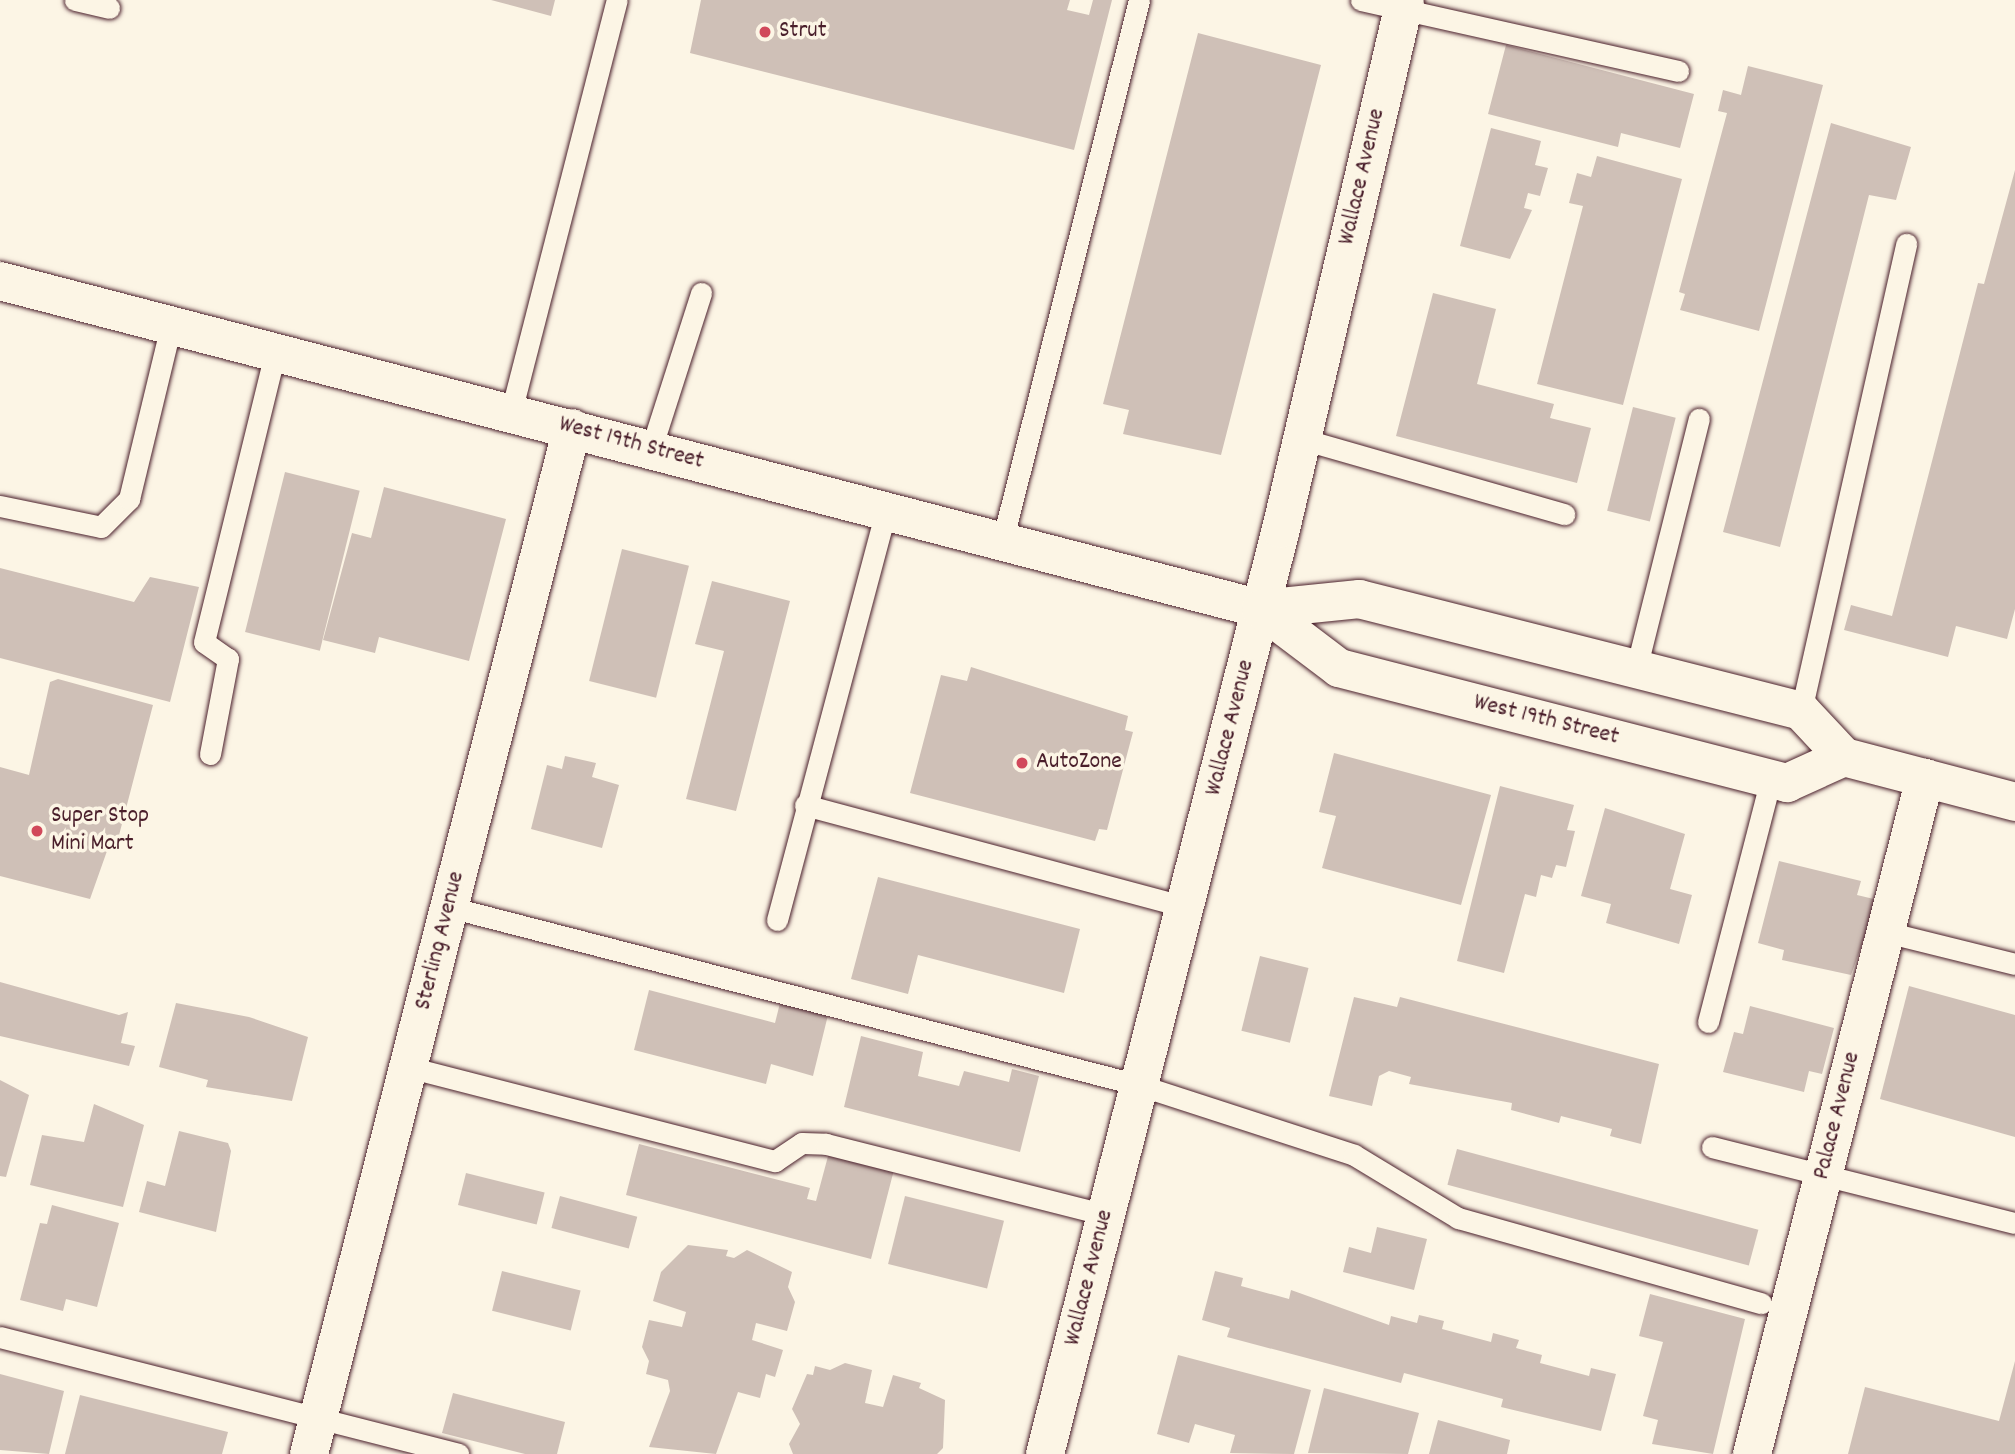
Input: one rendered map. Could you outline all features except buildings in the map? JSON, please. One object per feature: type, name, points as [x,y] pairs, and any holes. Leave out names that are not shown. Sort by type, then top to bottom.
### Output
[{"type":"street","name":"Wallace Avenue","points":[[1045,1454],[1261,610],[1404,5]]},
{"type":"street","name":"West 19th Street","points":[[0,281],[511,412],[1261,610],[1359,599],[1801,711]]},
{"type":"street","name":"Sterling Avenue","points":[[314,1436],[572,428]]},
{"type":"street","name":"West 19th Street","points":[[1261,610],[1339,668],[1771,779],[1787,783],[1844,757]]},
{"type":"street","points":[[1801,711],[1844,757],[2015,802]]},
{"type":"street","name":"Palace Avenue","points":[[1752,1454],[1925,778]]},
{"type":"lane","points":[[75,0],[110,8]]},
{"type":"lane","points":[[511,412],[617,0]]},
{"type":"lane","points":[[1002,542],[1139,0]]},
{"type":"lane","points":[[1361,0],[1404,5],[1678,71]]},
{"type":"lane","points":[[1801,711],[1906,244]]},
{"type":"lane","points":[[651,449],[701,293]]},
{"type":"lane","points":[[0,506],[101,527],[129,499],[171,325]]},
{"type":"lane","points":[[210,754],[228,659],[204,642],[275,352]]},
{"type":"lane","points":[[1636,670],[1699,419]]},
{"type":"lane","points":[[1302,439],[1564,514]]},
{"type":"lane","points":[[776,920],[886,511]]},
{"type":"lane","points":[[1708,1022],[1771,779]]},
{"type":"lane","points":[[805,805],[1185,907]]},
{"type":"lane","points":[[449,907],[1139,1085],[1354,1156],[1458,1218],[1761,1303]]},
{"type":"lane","points":[[1886,932],[2015,964]]},
{"type":"lane","points":[[408,1067],[775,1161],[802,1143],[826,1144],[1105,1215]]},
{"type":"lane","points":[[1712,1147],[2015,1223]]},
{"type":"lane","points":[[0,1337],[314,1436],[458,1454]]},
{"type":"place","name":"Strut","points":[[765,32]]},
{"type":"place","name":"AutoZone","points":[[1022,763]]},
{"type":"place","name":"Super Stop Mini Mart","points":[[37,831]]}]
